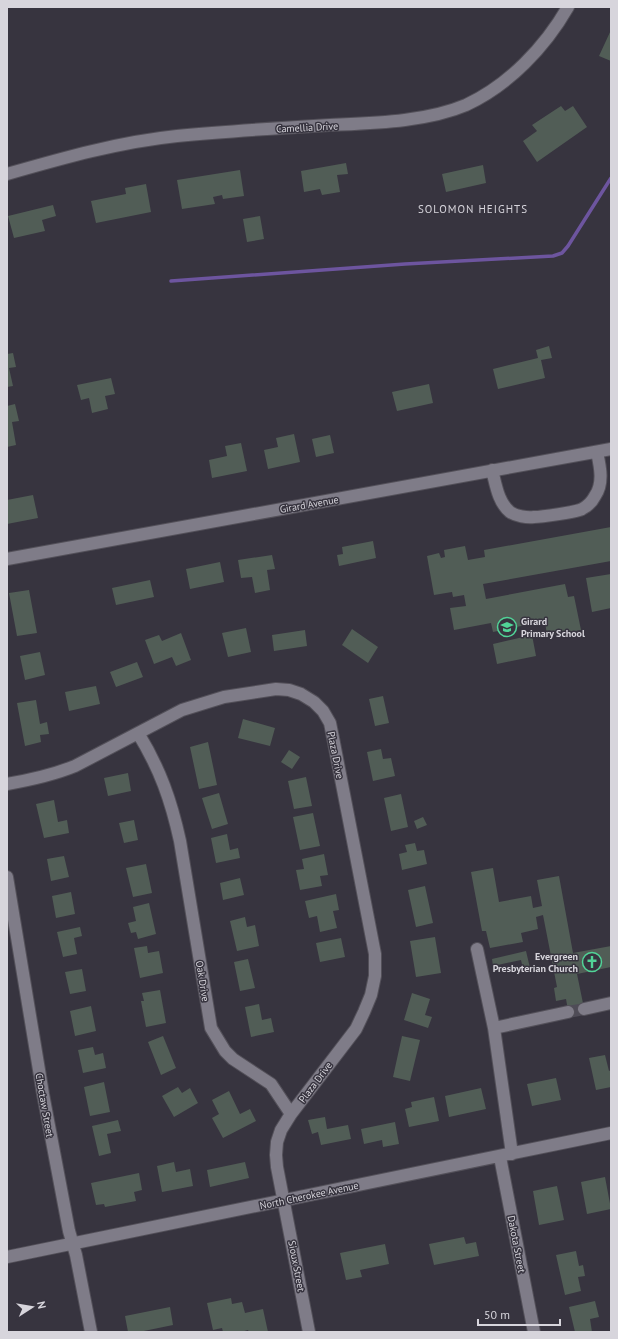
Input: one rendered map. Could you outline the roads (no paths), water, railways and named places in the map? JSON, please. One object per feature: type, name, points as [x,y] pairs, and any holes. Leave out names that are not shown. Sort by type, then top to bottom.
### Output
[{"type":"street","name":"Camellia Drive","points":[[7,174],[75,155],[140,141],[175,136],[383,122],[444,112],[465,105],[484,96],[503,82],[542,44],[559,23],[568,7]]},
{"type":"street","name":"Girard Avenue","points":[[7,559],[611,449]]},
{"type":"street","points":[[492,470],[499,496],[504,506],[511,513],[534,517],[581,510],[590,504],[600,485],[601,474],[597,452]]},
{"type":"street","points":[[601,474],[611,488]]},
{"type":"street","name":"Plaza Drive","points":[[7,784],[43,777],[75,766],[182,710],[224,697],[276,689],[290,690],[301,694],[323,710],[330,723],[375,954],[375,976],[369,1000],[356,1029],[291,1114]]},
{"type":"street","name":"Oak Drive","points":[[138,733],[160,772],[174,815],[180,841],[211,1028],[225,1051],[238,1062],[271,1084],[291,1114]]},
{"type":"street","name":"Choctaw Street","points":[[7,877],[43,1094],[69,1232],[76,1255],[91,1332]]},
{"type":"street","points":[[477,949],[494,1028],[512,1154]]},
{"type":"street","points":[[584,1009],[611,1003]]},
{"type":"street","points":[[494,1028],[568,1012]]},
{"type":"street","points":[[284,1200],[277,1167],[277,1142],[281,1130],[291,1114]]},
{"type":"street","name":"North Cherokee Avenue","points":[[7,1257],[611,1133]]},
{"type":"street","name":"Dakota Street","points":[[500,1156],[534,1332]]},
{"type":"street","name":"Sioux Street","points":[[284,1200],[309,1332]]},
{"type":"waterway","points":[[171,281],[405,264],[553,256],[562,253],[568,246],[611,178]]},
{"type":"tunnel","points":[[568,1012],[584,1009]]},
{"type":"place","name":"Girard Primary School","points":[[507,627]]},
{"type":"place","name":"Evergreen Presbyterian Church","points":[[592,962]]},
{"type":"district","name":"SOLOMON HEIGHTS","points":[[473,209]]}]
